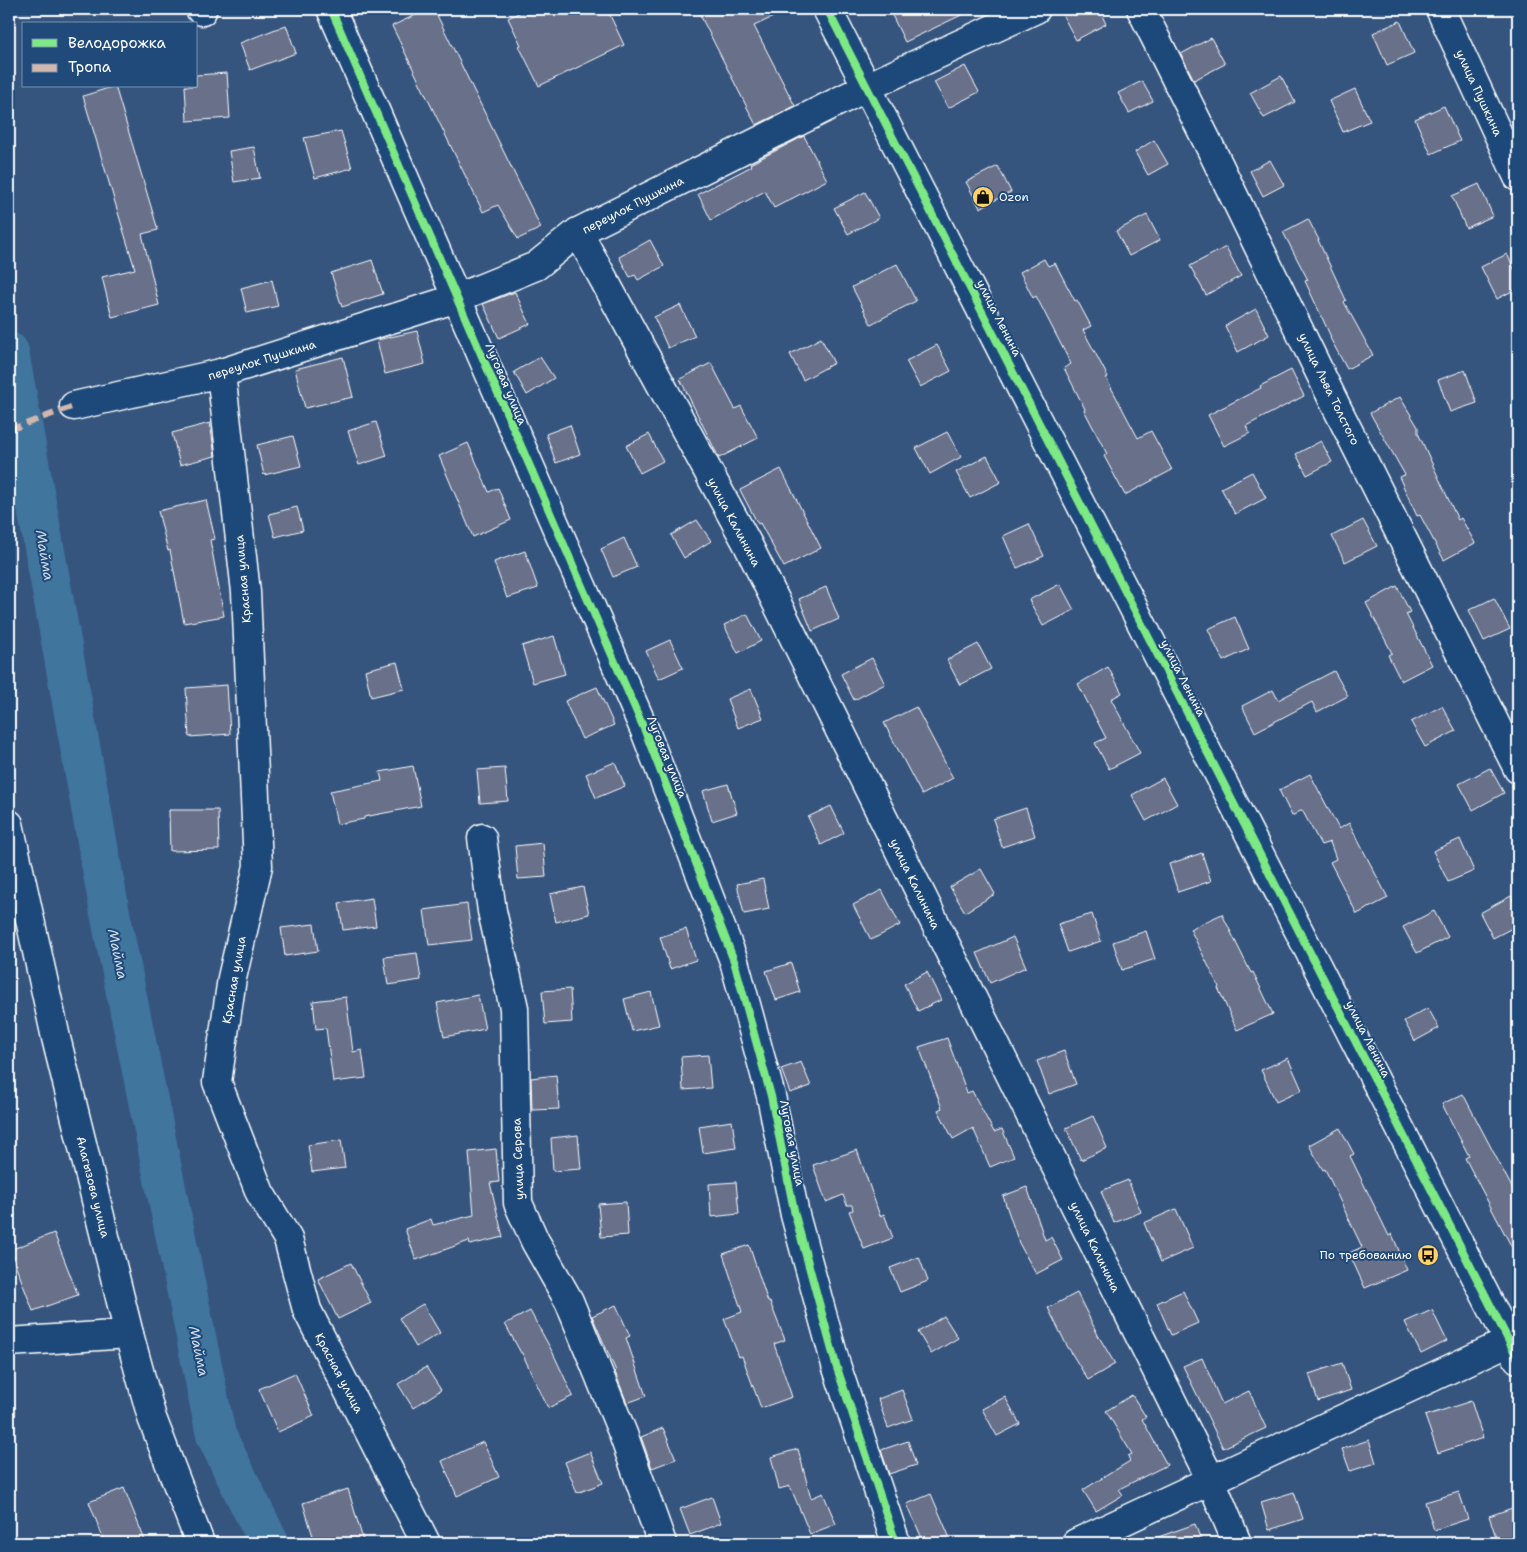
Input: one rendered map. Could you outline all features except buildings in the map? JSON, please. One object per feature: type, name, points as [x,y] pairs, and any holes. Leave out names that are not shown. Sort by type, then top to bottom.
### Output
[{"type":"street","name":"Луговая улица","points":[[331,9],[645,732],[734,961],[771,1096],[802,1243],[836,1365],[896,1543]]},
{"type":"street","name":"улица Ленина","points":[[827,9],[1514,1350]]},
{"type":"street","name":"переулок Пушкина","points":[[74,406],[221,373],[457,298],[536,266],[578,232],[867,87],[1036,9]]},
{"type":"street","name":"улица Льва Толстого","points":[[1141,9],[1518,769]]},
{"type":"street","name":"улица Пушкина","points":[[1440,9],[1518,176]]},
{"type":"street","name":"улица Калинина","points":[[578,232],[747,544],[1211,1480],[1237,1543]]},
{"type":"street","name":"Красная улица","points":[[221,373],[246,592],[258,866],[232,978],[217,1082],[260,1193],[288,1239],[306,1310],[426,1543]]},
{"type":"street","name":"Алагызова улица","points":[[9,824],[56,1038],[129,1334],[152,1418],[200,1543]]},
{"type":"street","name":"улица Серова","points":[[482,838],[492,911],[514,1008],[518,1203],[535,1242],[569,1301],[623,1434],[662,1543]]},
{"type":"street","points":[[9,1342],[129,1334]]},
{"type":"street","points":[[1076,1543],[1211,1480],[1514,1350]]},
{"type":"waterway","name":"Майма","points":[[9,352],[110,913],[216,1435],[269,1543]]},
{"type":"marked path","points":[[9,430],[74,406]]},
{"type":"cycle path","points":[[331,9],[645,731],[734,961],[771,1096],[795,1215],[836,1365],[896,1543]]},
{"type":"cycle path","points":[[827,9],[1518,1359]]},
{"type":"place","name":"Ozon","points":[[983,197]]},
{"type":"place","name":"По требованию","points":[[1428,1255]]}]
